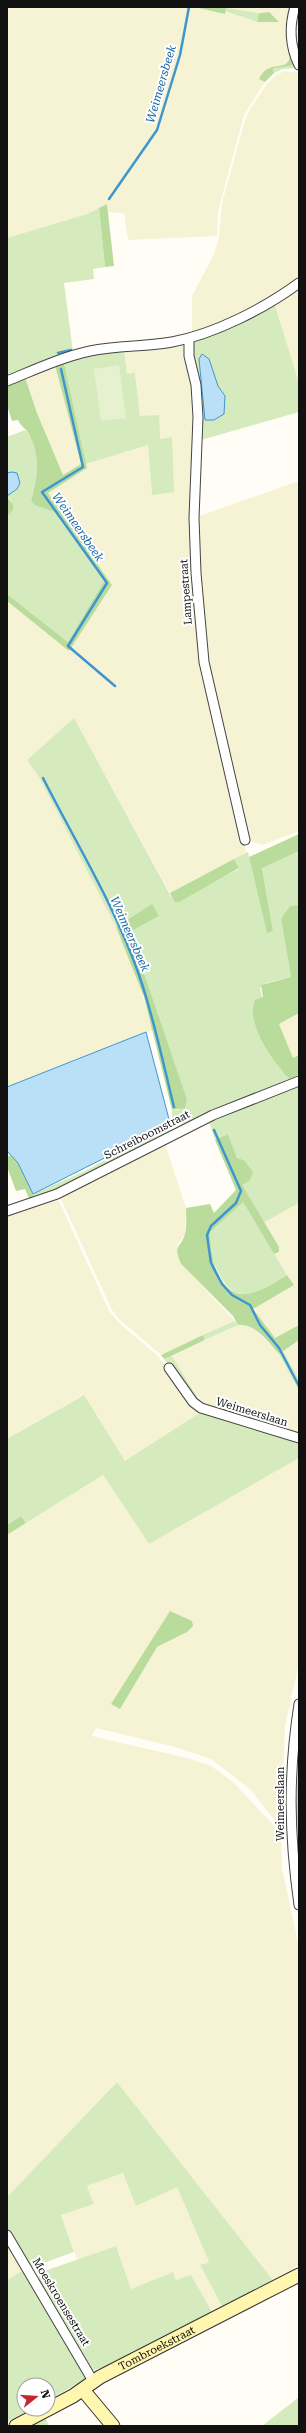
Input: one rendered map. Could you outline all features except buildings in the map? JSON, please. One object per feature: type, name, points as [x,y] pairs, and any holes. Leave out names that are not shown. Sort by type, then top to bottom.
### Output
[{"type":"street","points":[[295,7],[291,30],[292,45],[299,65]]},
{"type":"street","points":[[7,381],[90,351],[173,342],[189,338],[254,311],[275,300],[299,283]]},
{"type":"street","name":"Lampestraat","points":[[189,338],[189,356],[196,385],[198,417],[194,518],[196,573],[204,662],[245,840]]},
{"type":"street","name":"Schreiboomstraat","points":[[7,1211],[57,1194],[213,1115],[299,1081]]},
{"type":"street","name":"Weimeerslaan","points":[[169,1368],[193,1402],[200,1408],[299,1438]]},
{"type":"street","name":"Weimeerslaan","points":[[299,1704],[291,1781],[290,1827],[299,1905]]},
{"type":"street","name":"Moeskroensestraat","points":[[7,2235],[93,2382]]},
{"type":"street","name":"Tombroekstraat","points":[[16,2426],[83,2390],[93,2382],[299,2275]]},
{"type":"street","points":[[83,2390],[113,2426]]},
{"type":"shaded area","points":[[7,7],[194,7],[225,14],[225,11],[257,22],[278,22],[265,12],[248,13],[219,7],[293,7],[289,60],[286,64],[279,65],[259,78],[265,82],[244,115],[218,211],[217,236],[128,240],[124,213],[108,212],[107,204],[87,214],[7,238]]},
{"type":"shaded area","points":[[299,7],[299,59],[294,39],[294,22]]},
{"type":"shaded area","points":[[285,71],[299,73],[299,278],[275,296],[230,319],[192,334],[192,296],[214,254],[219,237],[222,203],[244,124],[249,111],[267,84],[276,75]]},
{"type":"shaded area","points":[[299,288],[299,383],[275,305]]},
{"type":"shaded area","points":[[183,344],[186,346],[194,392],[200,634],[246,853],[170,893],[74,719],[27,760],[39,777],[112,918],[136,974],[153,1030],[7,1087],[7,601],[69,650],[112,585],[48,493],[87,468],[86,464],[148,445],[152,494],[172,438],[160,439],[140,417],[135,373],[127,375],[124,350]]},
{"type":"shaded area","points":[[55,365],[81,464],[63,475],[37,413],[25,377]]},
{"type":"shaded area","points":[[299,481],[299,831],[263,845],[247,840],[206,660],[196,517]]},
{"type":"shaded area","points":[[299,1013],[299,1055],[293,1058],[279,1024]]},
{"type":"shaded area","points":[[165,1144],[186,1208],[185,1235],[177,1245],[177,1254],[181,1264],[235,1321],[161,1355],[120,1320],[112,1310],[60,1197]]},
{"type":"shaded area","points":[[56,1200],[59,1201],[109,1311],[121,1325],[158,1356],[186,1397],[201,1412],[125,1462],[83,1395],[7,1439],[7,1215]]},
{"type":"shaded area","points":[[299,1203],[299,1325],[275,1339],[253,1309],[294,1285],[274,1254],[279,1252],[279,1247],[263,1223]]},
{"type":"shaded area","points":[[246,1324],[259,1333],[279,1354],[298,1389],[299,1436],[203,1404],[172,1356],[238,1325]]},
{"type":"shaded area","points":[[299,1340],[299,1379],[283,1351]]},
{"type":"shaded area","points":[[299,1458],[299,1663],[285,1726],[281,1835],[282,1868],[299,1947],[299,2265],[273,2280],[117,2082],[7,2197],[7,1535],[103,1475],[149,1544]],"holes":[[[170,1611],[187,1632],[157,1647],[112,1704]],[[96,1728],[175,1747],[211,1759],[250,1789],[277,1823],[276,1828],[233,1782],[211,1766],[191,1759],[92,1736]]]},
{"type":"shaded area","points":[[123,2173],[177,2187],[209,2262],[200,2265],[222,2306],[212,2312],[191,2275],[176,2281],[173,2272],[131,2289],[116,2246],[77,2260],[61,2215],[94,2204],[86,2186]]},
{"type":"shaded area","points":[[7,2245],[22,2271],[7,2280]]},
{"type":"green space","points":[[194,7],[219,7],[226,8],[225,14]]},
{"type":"green space","points":[[226,8],[259,13],[257,22],[225,11]]},
{"type":"green space","points":[[269,12],[279,22],[257,22],[259,13]]},
{"type":"green space","points":[[290,52],[294,65],[274,68],[274,73],[265,82],[259,79],[267,69],[286,64],[289,60]]},
{"type":"green space","points":[[295,63],[296,68],[282,69],[274,73],[274,68]]},
{"type":"green space","points":[[107,204],[114,266],[105,267],[99,208]]},
{"type":"green space","points":[[99,208],[105,267],[93,269],[94,279],[64,283],[73,352],[7,375],[7,238],[87,214]]},
{"type":"green space","points":[[275,305],[299,383],[299,412],[201,440],[192,343]],"holes":[[[199,359],[209,359],[218,386],[225,396],[204,411]]]},
{"type":"green space","points":[[124,350],[127,374],[135,373],[140,416],[159,415],[160,439],[172,437],[174,492],[152,495],[148,445],[86,464],[64,363],[87,355]]},
{"type":"green space","points":[[64,363],[87,468],[48,493],[112,585],[69,651],[7,601],[7,594],[68,642],[104,581],[58,513],[35,505],[31,501],[37,467],[33,442],[28,432],[18,420],[12,421],[7,405],[7,384],[25,377],[37,413],[63,475],[81,464],[55,365]]},
{"type":"green space","points":[[119,365],[126,418],[101,421],[94,369]]},
{"type":"green space","points":[[25,430],[31,436],[34,444],[37,464],[35,484],[31,501],[58,513],[104,581],[68,642],[7,594],[7,516],[11,500],[7,496],[17,489],[7,473],[7,437]]},
{"type":"green space","points":[[7,496],[13,505],[13,510],[7,516]]},
{"type":"green space","points":[[74,718],[174,902],[239,869],[234,859],[248,852],[267,932],[273,931],[262,867],[299,851],[299,907],[297,905],[281,919],[291,977],[266,983],[260,988],[277,1065],[289,1079],[180,1125],[176,1124],[172,1118],[172,1110],[178,1110],[187,1099],[130,932],[159,916],[152,905],[116,927],[39,777],[27,760]]},
{"type":"green space","points":[[299,834],[299,851],[262,868],[273,931],[267,933],[249,857]]},
{"type":"green space","points":[[234,859],[239,868],[179,902],[174,902],[170,893]]},
{"type":"green space","points":[[152,904],[159,916],[130,932],[187,1099],[185,1108],[172,1110],[144,997],[116,927]]},
{"type":"green space","points":[[297,905],[299,907],[299,1013],[279,1024],[293,1058],[299,1055],[299,1075],[289,1079],[269,1053],[257,1031],[253,1010],[255,1000],[263,997],[261,985],[291,977],[281,919],[290,906]]},
{"type":"green space","points":[[299,1086],[299,1203],[263,1223],[241,1185],[244,1160],[237,1158],[228,1134],[215,1140],[209,1122]]},
{"type":"green space","points":[[168,1126],[170,1130],[86,1175],[41,1197],[34,1197],[33,1194],[85,1171]]},
{"type":"green space","points":[[228,1134],[237,1158],[244,1160],[253,1172],[250,1180],[242,1185],[279,1247],[279,1252],[274,1254],[243,1202],[210,1232],[211,1251],[217,1272],[222,1282],[229,1289],[237,1293],[247,1294],[258,1291],[268,1287],[287,1275],[294,1285],[253,1309],[275,1338],[299,1325],[299,1340],[279,1354],[256,1330],[244,1325],[238,1325],[233,1316],[181,1264],[177,1253],[177,1249],[186,1231],[186,1208],[210,1204],[214,1213],[236,1190],[215,1140]]},
{"type":"green space","points":[[11,1155],[18,1163],[34,1197],[29,1199],[25,1189],[16,1191],[7,1167],[7,1157]]},
{"type":"green space","points":[[243,1202],[287,1275],[267,1288],[251,1294],[237,1293],[228,1287],[223,1281],[214,1264],[209,1237],[214,1227],[226,1215]]},
{"type":"green space","points":[[235,1321],[238,1325],[205,1340],[203,1335]]},
{"type":"green space","points":[[203,1335],[205,1340],[164,1359],[161,1355]]},
{"type":"green space","points":[[283,1351],[299,1379],[299,1391],[279,1354]]},
{"type":"green space","points":[[172,1356],[203,1405],[201,1406],[164,1359]]},
{"type":"green space","points":[[84,1395],[125,1461],[201,1412],[299,1441],[299,1458],[149,1544],[103,1475],[26,1523],[21,1516],[7,1525],[7,1439]]},
{"type":"green space","points":[[21,1516],[26,1523],[7,1535],[7,1525]]},
{"type":"green space","points":[[170,1611],[192,1621],[193,1626],[187,1632],[157,1647],[120,1709],[111,1704]]},
{"type":"green space","points":[[299,1743],[299,1855],[296,1811]]},
{"type":"green space","points":[[117,2082],[273,2280],[222,2306],[200,2265],[209,2262],[177,2187],[136,2206],[123,2173],[87,2186],[94,2204],[61,2215],[74,2252],[32,2267],[7,2228],[7,2197]]},
{"type":"green space","points":[[116,2246],[131,2289],[173,2272],[176,2280],[191,2275],[212,2312],[104,2367],[93,2370],[39,2279],[39,2273]]},
{"type":"green space","points":[[22,2271],[86,2379],[56,2396],[56,2377],[16,2377],[16,2417],[7,2422],[7,2280]]},
{"type":"green space","points":[[299,2397],[299,2426],[262,2426]]},
{"type":"green space","points":[[45,2417],[49,2426],[28,2426]]},
{"type":"water","points":[[202,354],[209,359],[218,386],[225,396],[224,414],[214,420],[205,420],[199,359]]},
{"type":"water","points":[[7,473],[17,473],[20,483],[17,489],[7,496]]},
{"type":"water","points":[[146,1032],[170,1123],[168,1126],[33,1194],[18,1163],[7,1151],[7,1087]]},
{"type":"waterway","name":"Weimeersbeek","points":[[109,199],[157,130],[180,55],[189,7]]},
{"type":"waterway","name":"Weimeersbeek","points":[[58,353],[71,350]]},
{"type":"waterway","name":"Weimeersbeek","points":[[61,369],[83,467],[42,492],[107,583],[68,646],[115,686]]},
{"type":"waterway","name":"Weimeersbeek","points":[[43,778],[107,899],[129,949],[149,1008],[174,1107]]},
{"type":"waterway","name":"Weimeersbeek","points":[[214,1130],[241,1191],[236,1203],[211,1226],[207,1235],[211,1263],[222,1284],[232,1295],[250,1305],[260,1325],[279,1348],[299,1386]]}]
